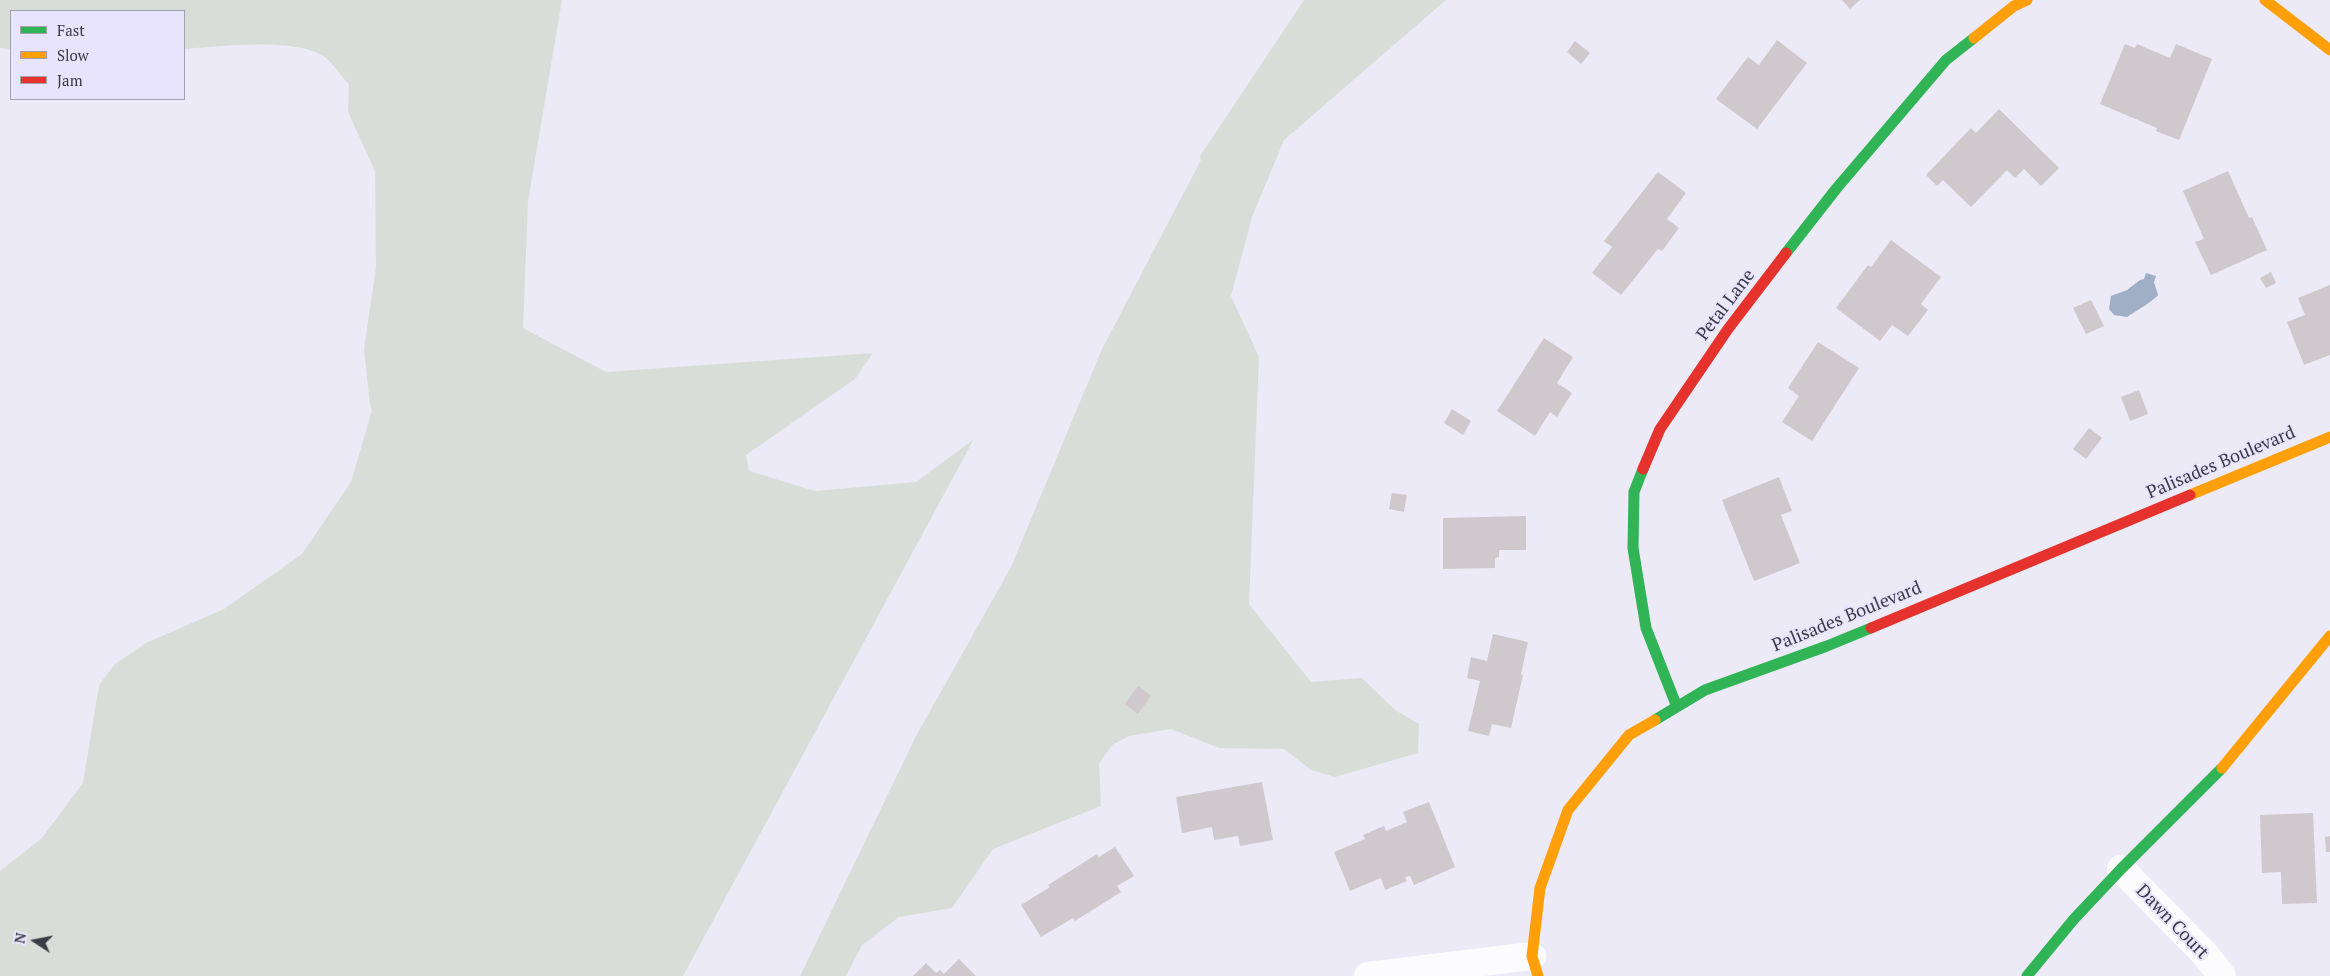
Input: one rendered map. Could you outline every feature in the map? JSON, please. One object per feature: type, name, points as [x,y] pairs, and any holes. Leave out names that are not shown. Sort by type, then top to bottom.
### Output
[{"type":"street","name":"Petal Lane","points":[[1677,707],[1646,628],[1632,548],[1634,492],[1660,429],[1728,329],[1812,220],[1946,60],[2014,6],[2027,0]]},
{"type":"street","points":[[2264,0],[2330,50]]},
{"type":"street","name":"Palisades Boulevard","points":[[1535,966],[1540,888],[1568,810],[1630,735],[1705,690],[1827,646],[2330,437]]},
{"type":"street","points":[[2027,976],[2074,919],[2121,869],[2221,770],[2330,636]]},
{"type":"street","name":"Dawn Court","points":[[2121,869],[2205,954],[2222,976]]},
{"type":"street","points":[[1368,976],[1535,966]]},
{"type":"shaded area","points":[[0,0],[562,0],[528,202],[523,328],[606,372],[873,353],[855,379],[746,455],[749,471],[815,491],[916,482],[974,439],[683,976],[0,976],[0,871],[42,838],[83,783],[99,685],[115,664],[146,643],[224,609],[302,554],[351,482],[372,410],[364,349],[376,267],[375,171],[348,112],[349,85],[327,59],[298,47],[279,45],[237,45],[185,49],[185,10],[10,10],[10,49],[0,48]]},
{"type":"shaded area","points":[[1304,0],[1446,0],[1284,140],[1252,217],[1231,296],[1259,357],[1249,604],[1311,682],[1362,678],[1395,710],[1419,724],[1418,753],[1335,777],[1311,770],[1284,749],[1219,748],[1171,729],[1129,736],[1112,745],[1099,764],[1101,806],[993,849],[952,908],[899,917],[862,945],[846,976],[800,976],[916,736],[1011,567],[1102,349],[1201,160],[1200,156]]},
{"type":"water","points":[[2146,273],[2156,276],[2154,282],[2158,295],[2127,317],[2114,315],[2109,309],[2111,296],[2127,290],[2144,279]]},
{"type":"building","points":[[1842,0],[1860,0],[1850,9]]},
{"type":"building","points":[[1777,40],[1807,63],[1757,129],[1716,99],[1748,57],[1759,65]]},
{"type":"building","points":[[1575,41],[1590,53],[1581,64],[1567,52]]},
{"type":"building","points":[[2125,44],[2135,48],[2137,44],[2170,58],[2176,44],[2212,59],[2179,140],[2156,131],[2157,128],[2100,104]]},
{"type":"building","points":[[1999,109],[2059,168],[2041,186],[2024,169],[2015,178],[2007,170],[1971,207],[1943,180],[1937,186],[1926,175],[1971,128],[1976,133]]},
{"type":"building","points":[[2228,171],[2249,218],[2252,217],[2267,250],[2211,275],[2195,242],[2204,239],[2183,191]]},
{"type":"building","points":[[1658,172],[1686,193],[1667,219],[1679,228],[1662,251],[1658,249],[1621,295],[1592,273],[1612,247],[1604,241]]},
{"type":"building","points":[[1891,240],[1941,277],[1921,304],[1928,310],[1908,336],[1892,325],[1880,341],[1836,308],[1868,265],[1871,267]]},
{"type":"building","points":[[2271,272],[2276,283],[2266,288],[2260,278]]},
{"type":"building","points":[[2330,285],[2330,355],[2304,365],[2287,322],[2305,315],[2298,298]]},
{"type":"building","points":[[2091,300],[2104,326],[2086,334],[2073,308]]},
{"type":"building","points":[[1544,338],[1573,357],[1557,383],[1572,393],[1557,417],[1550,412],[1535,436],[1497,411]]},
{"type":"building","points":[[1818,342],[1859,368],[1812,441],[1782,422],[1799,396],[1788,388]]},
{"type":"building","points":[[2139,390],[2148,414],[2130,421],[2121,397]]},
{"type":"building","points":[[1452,409],[1471,421],[1463,435],[1444,423]]},
{"type":"building","points":[[2089,428],[2102,438],[2086,459],[2073,449]]},
{"type":"building","points":[[1779,477],[1792,511],[1781,515],[1800,563],[1754,581],[1722,500]]},
{"type":"building","points":[[1392,493],[1407,495],[1404,512],[1389,509]]},
{"type":"building","points":[[1526,516],[1526,550],[1499,550],[1499,557],[1495,558],[1495,568],[1443,569],[1443,518]]},
{"type":"building","points":[[1493,634],[1528,642],[1511,728],[1492,724],[1489,736],[1468,731],[1480,681],[1467,678],[1471,657],[1487,661]]},
{"type":"building","points":[[1138,686],[1151,696],[1138,714],[1125,704]]},
{"type":"building","points":[[1262,782],[1273,840],[1240,846],[1238,836],[1214,840],[1212,827],[1182,833],[1176,797]]},
{"type":"building","points":[[1429,802],[1455,867],[1414,885],[1410,876],[1405,877],[1407,881],[1385,890],[1381,878],[1350,891],[1334,852],[1365,839],[1363,835],[1384,826],[1386,831],[1407,822],[1403,812]]},
{"type":"building","points":[[2313,813],[2317,903],[2282,904],[2281,872],[2262,873],[2260,815]]},
{"type":"building","points":[[2330,836],[2330,852],[2326,852],[2325,837]]},
{"type":"building","points":[[1115,847],[1134,876],[1117,886],[1121,892],[1075,921],[1073,918],[1041,937],[1021,905],[1050,887],[1048,885],[1097,854],[1099,857]]},
{"type":"building","points":[[959,959],[976,976],[913,976],[926,963],[936,973],[940,970],[944,974]]},
{"type":"traffic: fast","points":[[1786,253],[1836,189],[1946,60],[1974,38]]},
{"type":"traffic: fast","points":[[1643,469],[1634,492],[1633,548],[1646,628],[1677,707]]},
{"type":"traffic: fast","points":[[1655,720],[1705,690],[1871,628]]},
{"type":"traffic: fast","points":[[2027,976],[2074,919],[2222,768]]},
{"type":"traffic: slow","points":[[1974,38],[2014,6],[2027,0]]},
{"type":"traffic: slow","points":[[2265,0],[2330,50]]},
{"type":"traffic: slow","points":[[2190,495],[2330,437]]},
{"type":"traffic: slow","points":[[2222,768],[2330,636]]},
{"type":"traffic: slow","points":[[1538,976],[1532,956],[1540,888],[1568,810],[1629,735],[1655,720]]},
{"type":"traffic: jam","points":[[1643,469],[1660,429],[1728,329],[1786,253]]},
{"type":"traffic: jam","points":[[1871,628],[2190,495]]}]
